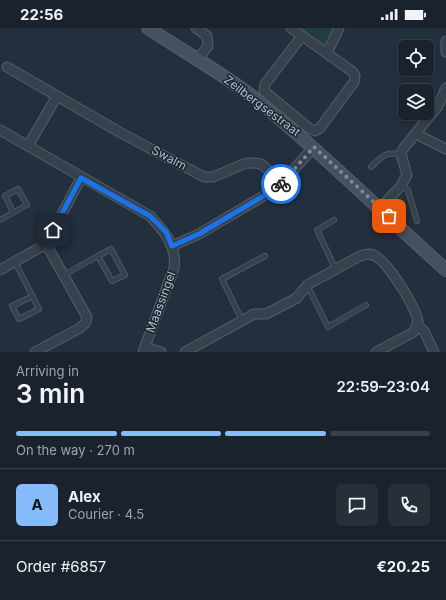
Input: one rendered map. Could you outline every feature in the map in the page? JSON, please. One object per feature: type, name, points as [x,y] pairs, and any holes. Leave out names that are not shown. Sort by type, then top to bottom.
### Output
[{"type":"street","name":"Zeilbergsestraat","points":[[148,28],[198,59],[255,99],[314,147],[446,270]]},
{"type":"street","points":[[196,28],[207,36],[208,46],[198,59]]},
{"type":"street","points":[[291,28],[353,72],[355,76],[354,82],[320,128],[315,130],[310,129],[264,91],[265,84],[302,36]]},
{"type":"street","points":[[327,53],[339,28]]},
{"type":"street","points":[[446,41],[446,52]]},
{"type":"street","name":"Swalm","points":[[7,67],[204,177],[213,177],[246,163],[254,163],[262,164],[283,182]]},
{"type":"street","points":[[380,208],[401,186],[407,175],[401,154],[438,106],[446,88]]},
{"type":"street","points":[[28,146],[57,96]]},
{"type":"street","name":"Maassingel","points":[[0,130],[81,178],[150,216],[166,232],[176,257],[174,268],[144,349]]},
{"type":"street","points":[[416,134],[446,149]]},
{"type":"street","points":[[172,246],[199,234],[277,188],[314,147]]},
{"type":"street","points":[[1,268],[15,262],[46,244],[81,178]]},
{"type":"street","points":[[35,352],[80,328],[86,322],[87,317],[46,244]]},
{"type":"street","points":[[185,352],[254,314],[266,314],[297,298],[307,285],[360,256],[370,254],[380,259],[394,275],[416,315],[417,325],[412,332],[376,352]]},
{"type":"street","points":[[417,325],[424,331],[434,352]]},
{"type":"street","points":[[144,349],[161,352]]},
{"type":"lane","points":[[371,167],[389,152],[401,154]]},
{"type":"lane","points":[[401,186],[408,190],[417,221]]},
{"type":"lane","points":[[0,220],[27,205],[18,189],[5,196],[14,212]]},
{"type":"lane","points":[[334,220],[317,230],[336,270]]},
{"type":"lane","points":[[64,275],[98,256],[111,249],[125,275],[112,281],[98,256]]},
{"type":"lane","points":[[242,320],[222,279],[265,256]]},
{"type":"lane","points":[[15,262],[33,296],[39,309],[19,319],[12,306],[33,296]]},
{"type":"lane","points":[[307,285],[328,327],[366,305]]},
{"type":"green space","points":[[297,28],[335,28],[327,44],[320,46]]},
{"type":"way so far","points":[[281,184],[314,147],[389,216]]},
{"type":"route","points":[[53,230],[81,178],[150,216],[166,232],[172,246],[199,234],[277,188],[281,184]]}]
